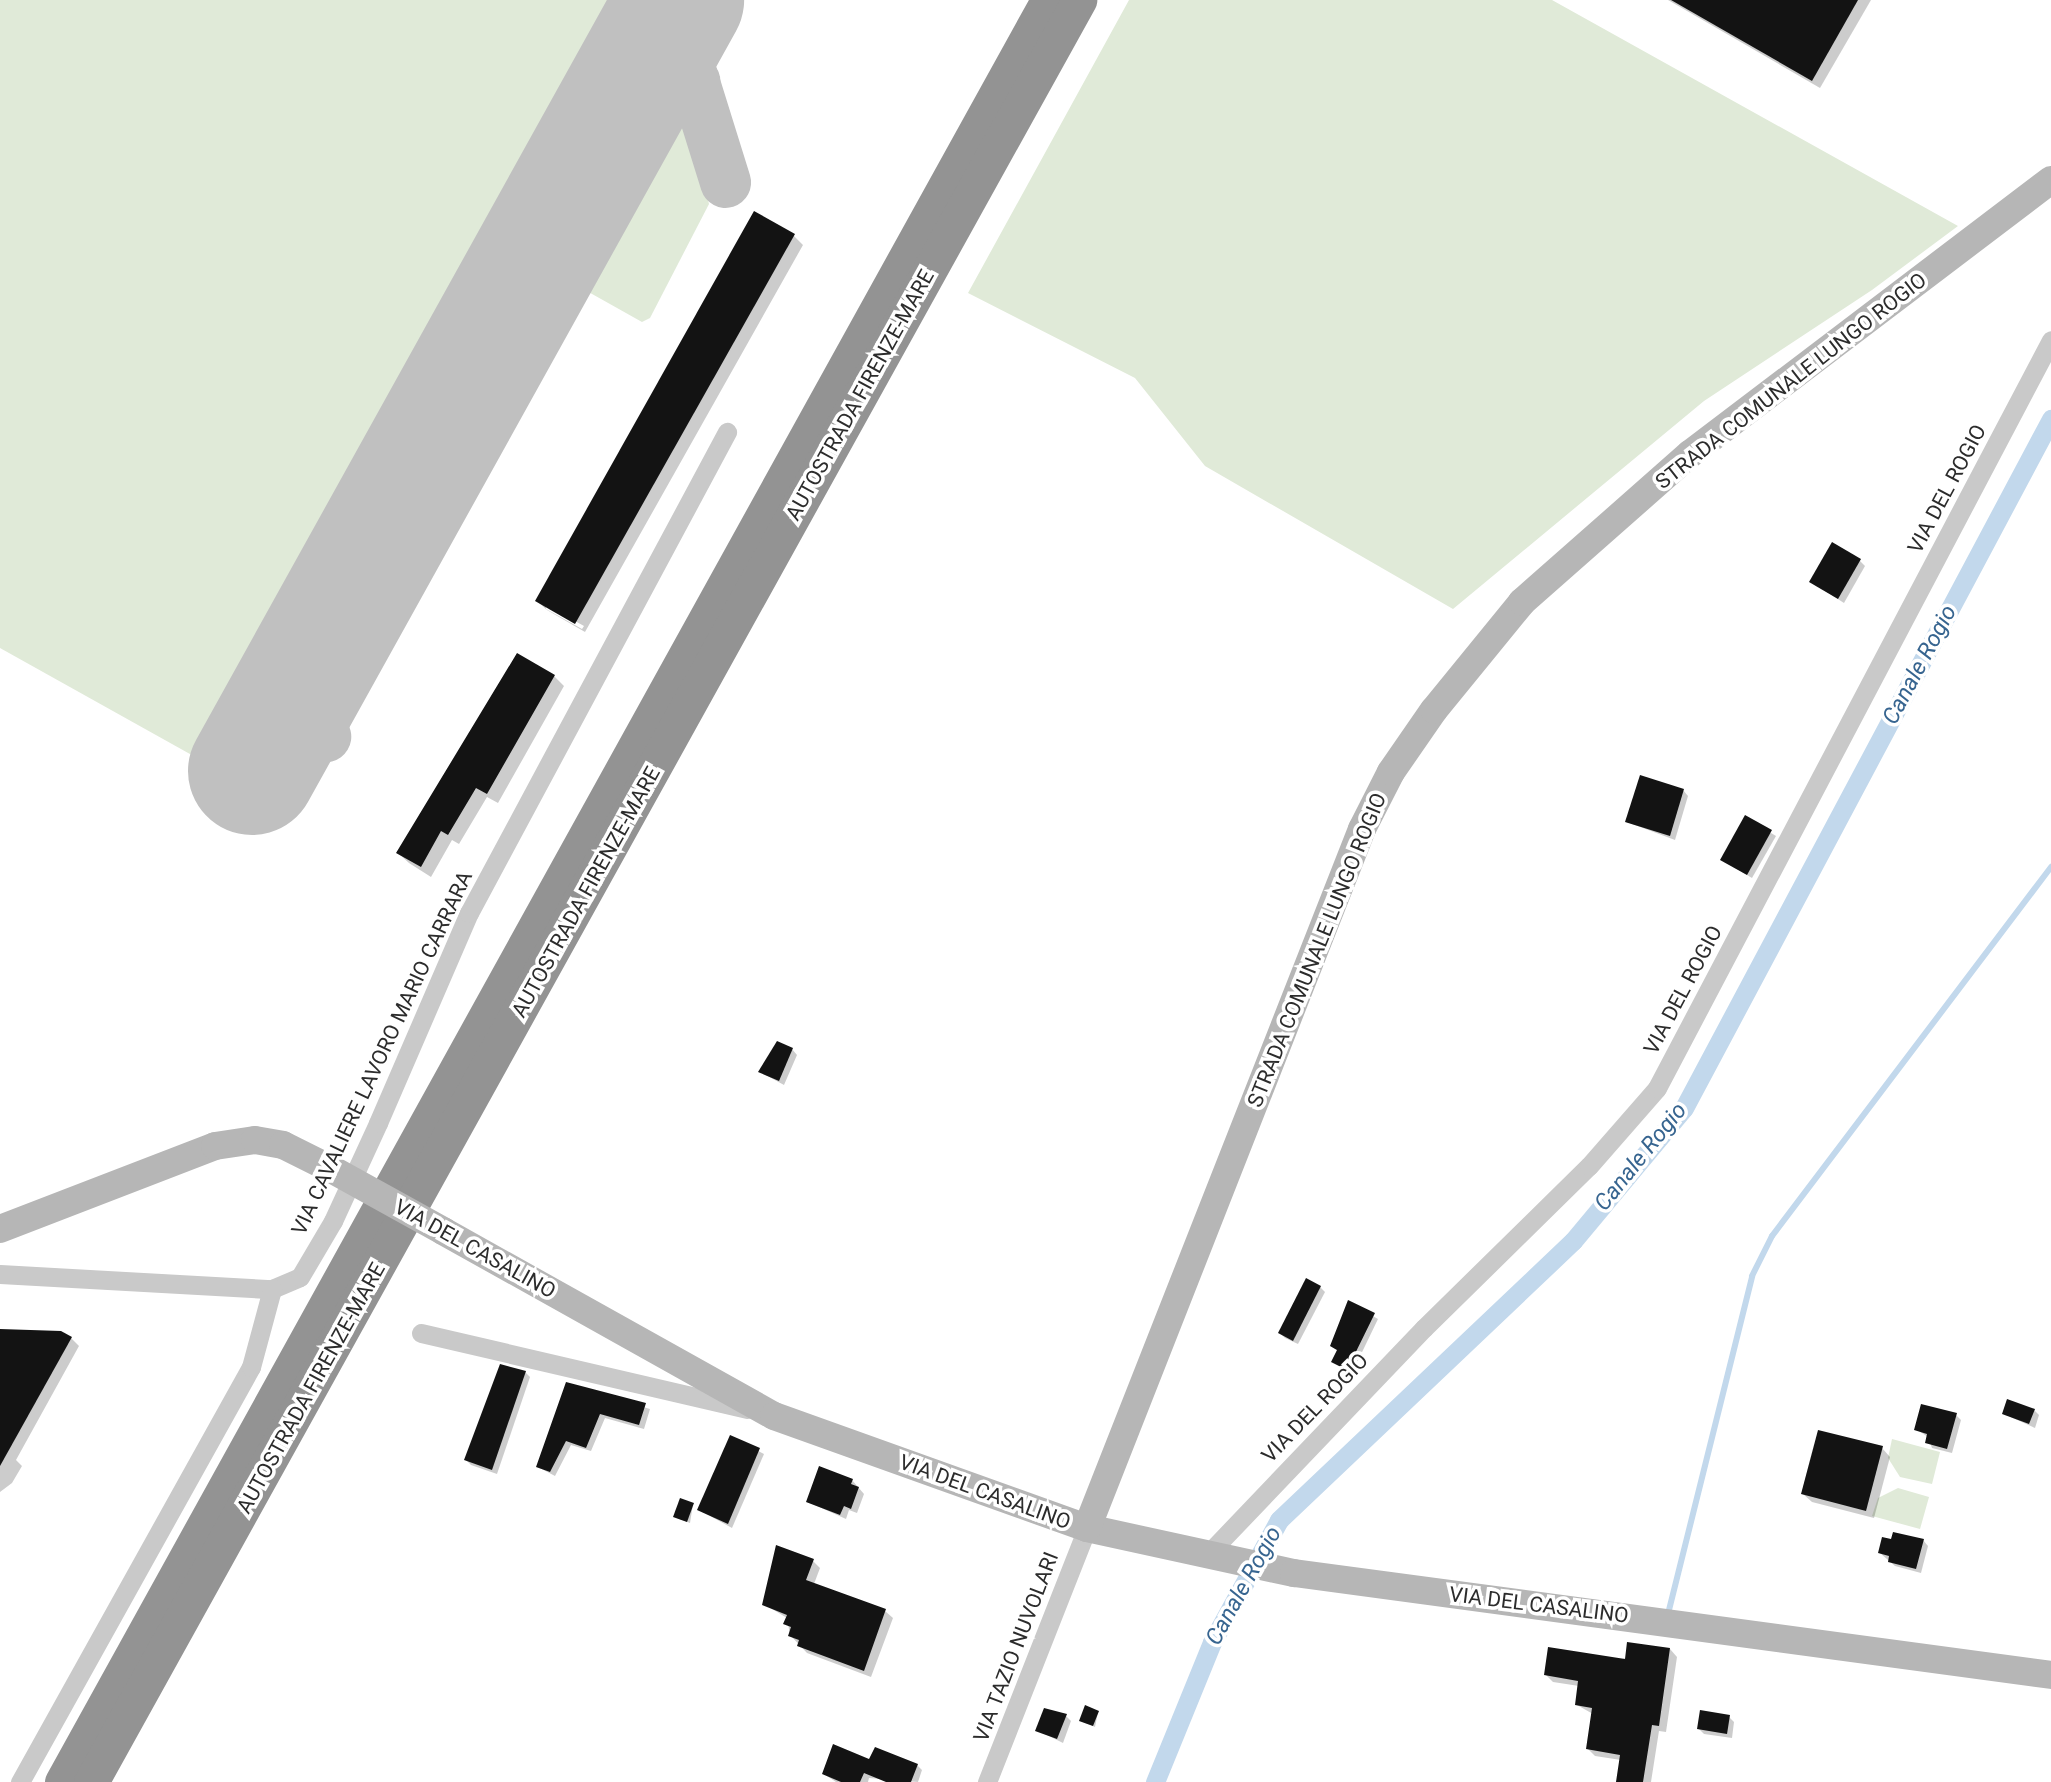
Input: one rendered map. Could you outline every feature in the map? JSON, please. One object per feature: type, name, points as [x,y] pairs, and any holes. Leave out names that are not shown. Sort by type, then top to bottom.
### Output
[{"type":"highway","name":"AUTOSTRADA FIRENZE-MARE","points":[[62,1782],[1048,0]]},
{"type":"highway","name":"AUTOSTRADA FIRENZE-MARE","points":[[91,1782],[1079,0]]},
{"type":"street","name":"STRADA COMUNALE LUNGO ROGIO","points":[[1087,1528],[1362,829],[1391,772],[1434,710],[1522,603],[1690,454],[2051,180]]},
{"type":"street","name":"VIA DEL ROGIO","points":[[1207,1555],[1424,1328],[1589,1166],[1657,1088],[2051,340]]},
{"type":"street","name":"VIA CAVALIERE LAVORO MARIO CARRARA","points":[[272,1289],[300,1277],[333,1221],[469,913],[727,432]]},
{"type":"street","name":"VIA DEL CASALINO","points":[[0,1229],[215,1146],[255,1140],[283,1146],[333,1170],[775,1416],[1087,1528],[1267,1568],[2051,1675]]},
{"type":"street","points":[[0,1274],[272,1289],[251,1367],[20,1782]]},
{"type":"street","points":[[421,1333],[775,1416]]},
{"type":"street","name":"VIA TAZIO NUVOLARI","points":[[988,1782],[1087,1528]]},
{"type":"green space","points":[[0,0],[640,0],[215,768],[0,648]]},
{"type":"green space","points":[[1129,0],[1552,0],[1958,226],[1872,290],[1704,401],[1453,609],[1205,466],[1135,378],[968,293]]},
{"type":"green space","points":[[675,82],[684,98],[709,204],[650,318],[642,322],[560,276],[661,91]]},
{"type":"green space","points":[[1892,1439],[1940,1452],[1932,1484],[1900,1477],[1888,1458]]},
{"type":"green space","points":[[1898,1488],[1929,1497],[1920,1529],[1872,1516],[1878,1498]]},
{"type":"building","points":[[1671,0],[1858,0],[1812,81]]},
{"type":"building","points":[[754,211],[795,234],[575,624],[535,601]]},
{"type":"building","points":[[1832,542],[1861,559],[1838,599],[1809,582]]},
{"type":"building","points":[[517,653],[555,675],[487,794],[476,788],[448,835],[441,831],[421,867],[396,853]]},
{"type":"building","points":[[1640,775],[1684,789],[1670,836],[1625,822]]},
{"type":"building","points":[[1745,815],[1772,830],[1747,875],[1720,860]]},
{"type":"building","points":[[777,1041],[793,1048],[779,1081],[758,1072]]},
{"type":"building","points":[[1306,1278],[1321,1286],[1293,1341],[1278,1333]]},
{"type":"building","points":[[1348,1300],[1375,1313],[1347,1370],[1331,1362],[1337,1350],[1330,1346]]},
{"type":"building","points":[[0,1329],[61,1331],[72,1337],[0,1466]]},
{"type":"building","points":[[500,1364],[526,1371],[492,1470],[464,1460]]},
{"type":"building","points":[[566,1382],[646,1403],[639,1425],[600,1414],[586,1448],[566,1441],[550,1472],[536,1467]]},
{"type":"building","points":[[2007,1399],[2035,1409],[2029,1424],[2002,1414]]},
{"type":"building","points":[[1921,1404],[1957,1413],[1947,1449],[1925,1443],[1927,1434],[1914,1430]]},
{"type":"building","points":[[1818,1430],[1883,1446],[1866,1511],[1801,1494]]},
{"type":"building","points":[[730,1435],[760,1448],[728,1524],[697,1510]]},
{"type":"building","points":[[819,1466],[853,1479],[851,1484],[859,1487],[851,1509],[844,1506],[840,1515],[806,1502]]},
{"type":"building","points":[[680,1498],[694,1503],[687,1522],[673,1517]]},
{"type":"building","points":[[1893,1532],[1924,1539],[1916,1569],[1888,1562],[1889,1556],[1878,1553],[1882,1537],[1891,1539]]},
{"type":"building","points":[[776,1545],[814,1559],[806,1580],[886,1609],[864,1671],[797,1646],[799,1640],[788,1636],[791,1627],[783,1624],[787,1615],[762,1605]]},
{"type":"building","points":[[1627,1642],[1670,1648],[1659,1726],[1652,1725],[1643,1782],[1616,1782],[1620,1755],[1586,1749],[1592,1708],[1575,1705],[1578,1681],[1544,1675],[1548,1647],[1625,1659]]},
{"type":"building","points":[[1085,1705],[1099,1711],[1093,1726],[1079,1721]]},
{"type":"building","points":[[1044,1708],[1067,1714],[1057,1739],[1035,1731]]},
{"type":"building","points":[[1700,1710],[1730,1715],[1727,1734],[1697,1729]]},
{"type":"building","points":[[833,1744],[869,1759],[875,1747],[918,1764],[911,1782],[886,1782],[864,1773],[860,1782],[841,1782],[822,1774]]},
{"type":"waterway","name":"Canale Rogio","points":[[1155,1782],[1212,1642],[1279,1520],[1573,1241],[1684,1108],[2051,419]]},
{"type":"waterway","points":[[1669,1610],[1752,1276],[1772,1236],[2051,867]]},
{"type":"taxiway","points":[[682,0],[679,34],[725,182]]},
{"type":"taxiway","points":[[634,83],[664,68],[694,81]]},
{"type":"taxiway","points":[[285,712],[325,736]]},
{"type":"runway","points":[[252,771],[680,0]]}]
